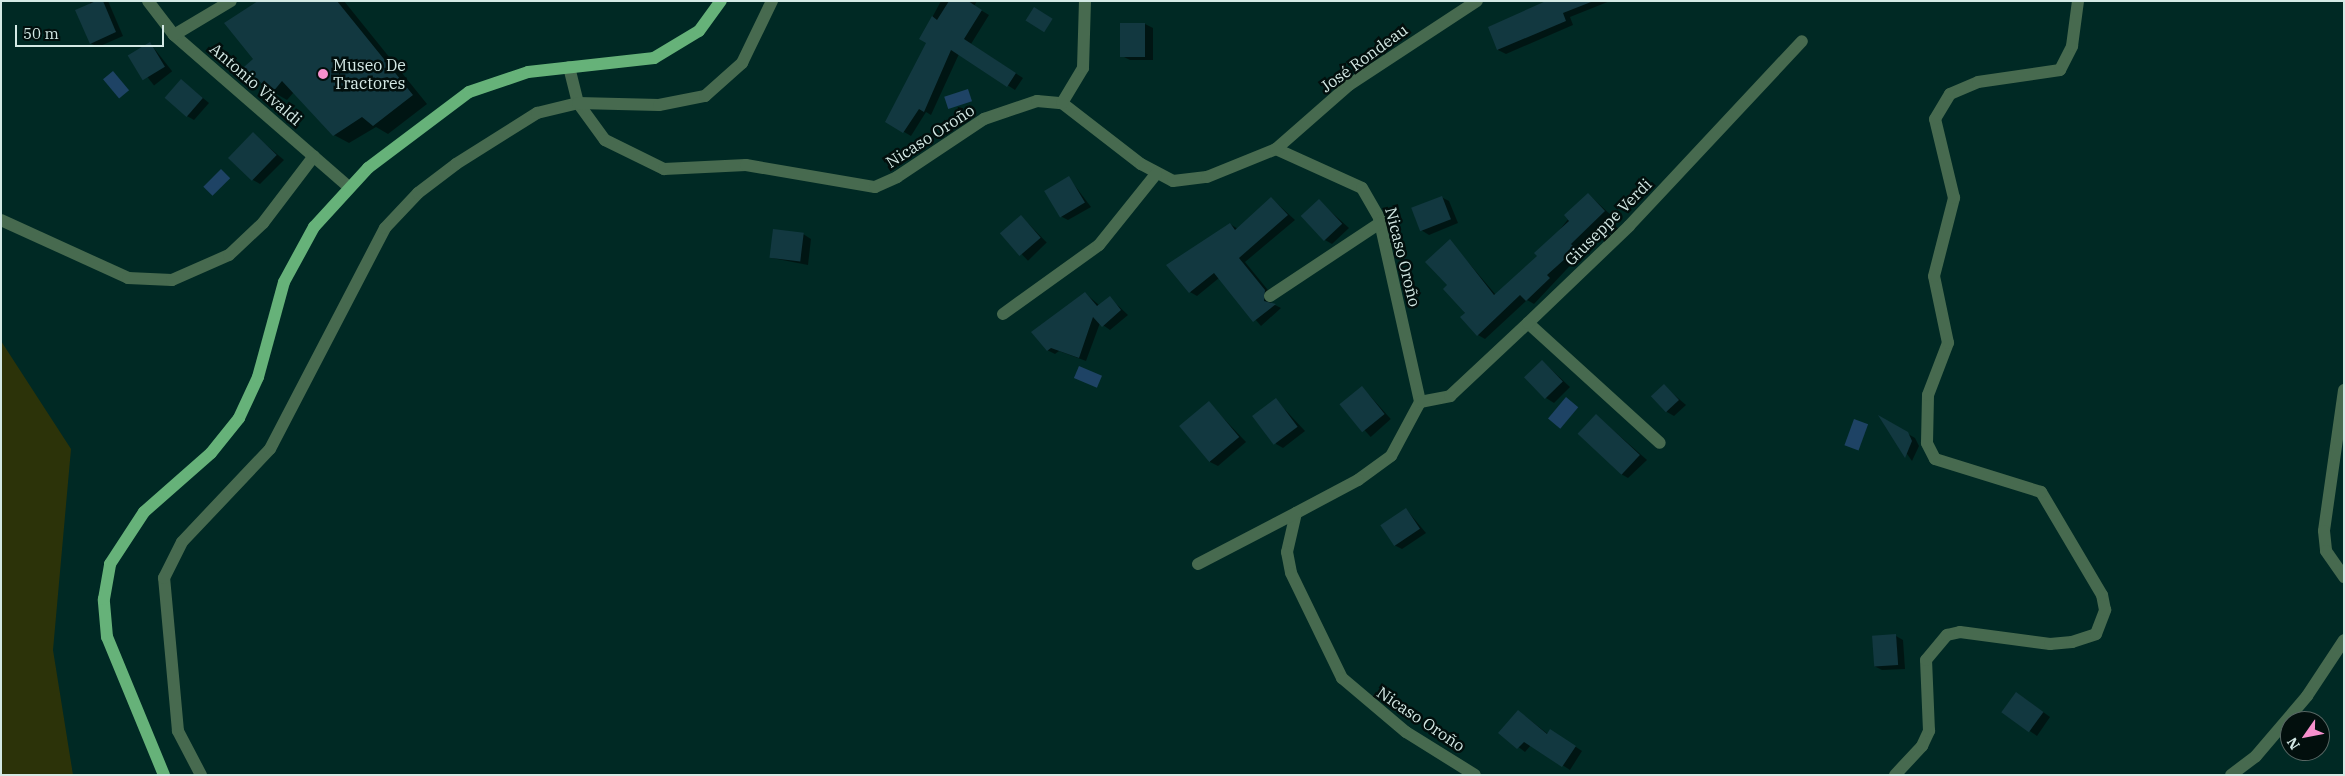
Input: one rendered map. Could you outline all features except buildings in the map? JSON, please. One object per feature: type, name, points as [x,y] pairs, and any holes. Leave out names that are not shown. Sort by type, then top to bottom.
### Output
[{"type":"main road","points":[[164,775],[107,637],[104,599],[110,564],[144,512],[211,453],[239,418],[258,376],[284,282],[310,234],[349,187],[405,137],[469,92],[509,76],[569,67],[618,65],[654,58],[699,30],[721,1]]},
{"type":"street","name":"Antonio Vivaldi","points":[[148,1],[174,35],[349,187]]},
{"type":"street","points":[[174,35],[231,1]]},
{"type":"street","points":[[201,775],[178,731],[163,599],[170,563],[201,521],[270,449],[385,228],[403,207],[512,125],[554,107],[578,103],[659,105],[705,96],[742,63],[772,1]]},
{"type":"street","points":[[1086,1],[1083,68],[1062,103],[1156,174],[1173,182],[1193,181],[1276,149]]},
{"type":"street","name":"José Rondeau","points":[[1276,149],[1349,85],[1477,1]]},
{"type":"street","points":[[1895,775],[1922,746],[1929,731],[1926,660],[1948,635],[1960,632],[2050,644],[2072,642],[2096,634],[2106,610],[2102,595],[2041,492],[1935,459],[1927,443],[1928,395],[1948,343],[1934,276],[1948,231],[1954,198],[1935,133],[1941,106],[1950,94],[1978,82],[2060,70],[2072,46],[2078,1]]},
{"type":"street","name":"Giuseppe Verdi","points":[[1420,402],[1450,396],[1528,323],[1629,226],[1802,41]]},
{"type":"street","name":"Nicaso Oroño","points":[[569,67],[578,103],[605,140],[664,170],[746,165],[875,186],[898,177],[984,119],[1022,104],[1062,103]]},
{"type":"street","name":"Nicaso Oroño","points":[[1276,149],[1362,188],[1380,223],[1420,402]]},
{"type":"street","points":[[1,220],[128,278],[172,280],[229,255],[263,223],[314,156]]},
{"type":"street","points":[[1003,314],[1099,245],[1156,174]]},
{"type":"street","points":[[1270,296],[1380,223]]},
{"type":"street","points":[[1528,323],[1660,443]]},
{"type":"street","points":[[2344,390],[2324,530],[2326,551],[2344,577]]},
{"type":"street","points":[[1198,564],[1358,480],[1391,456],[1420,402]]},
{"type":"street","name":"Nicaso Oroño","points":[[1296,513],[1287,552],[1291,572],[1342,678],[1406,732],[1475,775]]},
{"type":"street","points":[[2231,775],[2256,756],[2308,696],[2344,640]]},
{"type":"green space","points":[[1,341],[71,449],[53,650],[73,775],[1,775]]},
{"type":"water","points":[[113,71],[129,90],[119,99],[103,79]]},
{"type":"water","points":[[968,89],[972,101],[948,109],[944,97]]},
{"type":"water","points":[[221,169],[230,178],[213,196],[203,187]]},
{"type":"water","points":[[1079,366],[1102,376],[1097,388],[1074,378]]},
{"type":"water","points":[[1566,397],[1578,407],[1560,429],[1548,418]]},
{"type":"water","points":[[1854,419],[1868,424],[1859,450],[1844,445]]},
{"type":"place","name":"Museo De Tractores","points":[[323,74]]}]
